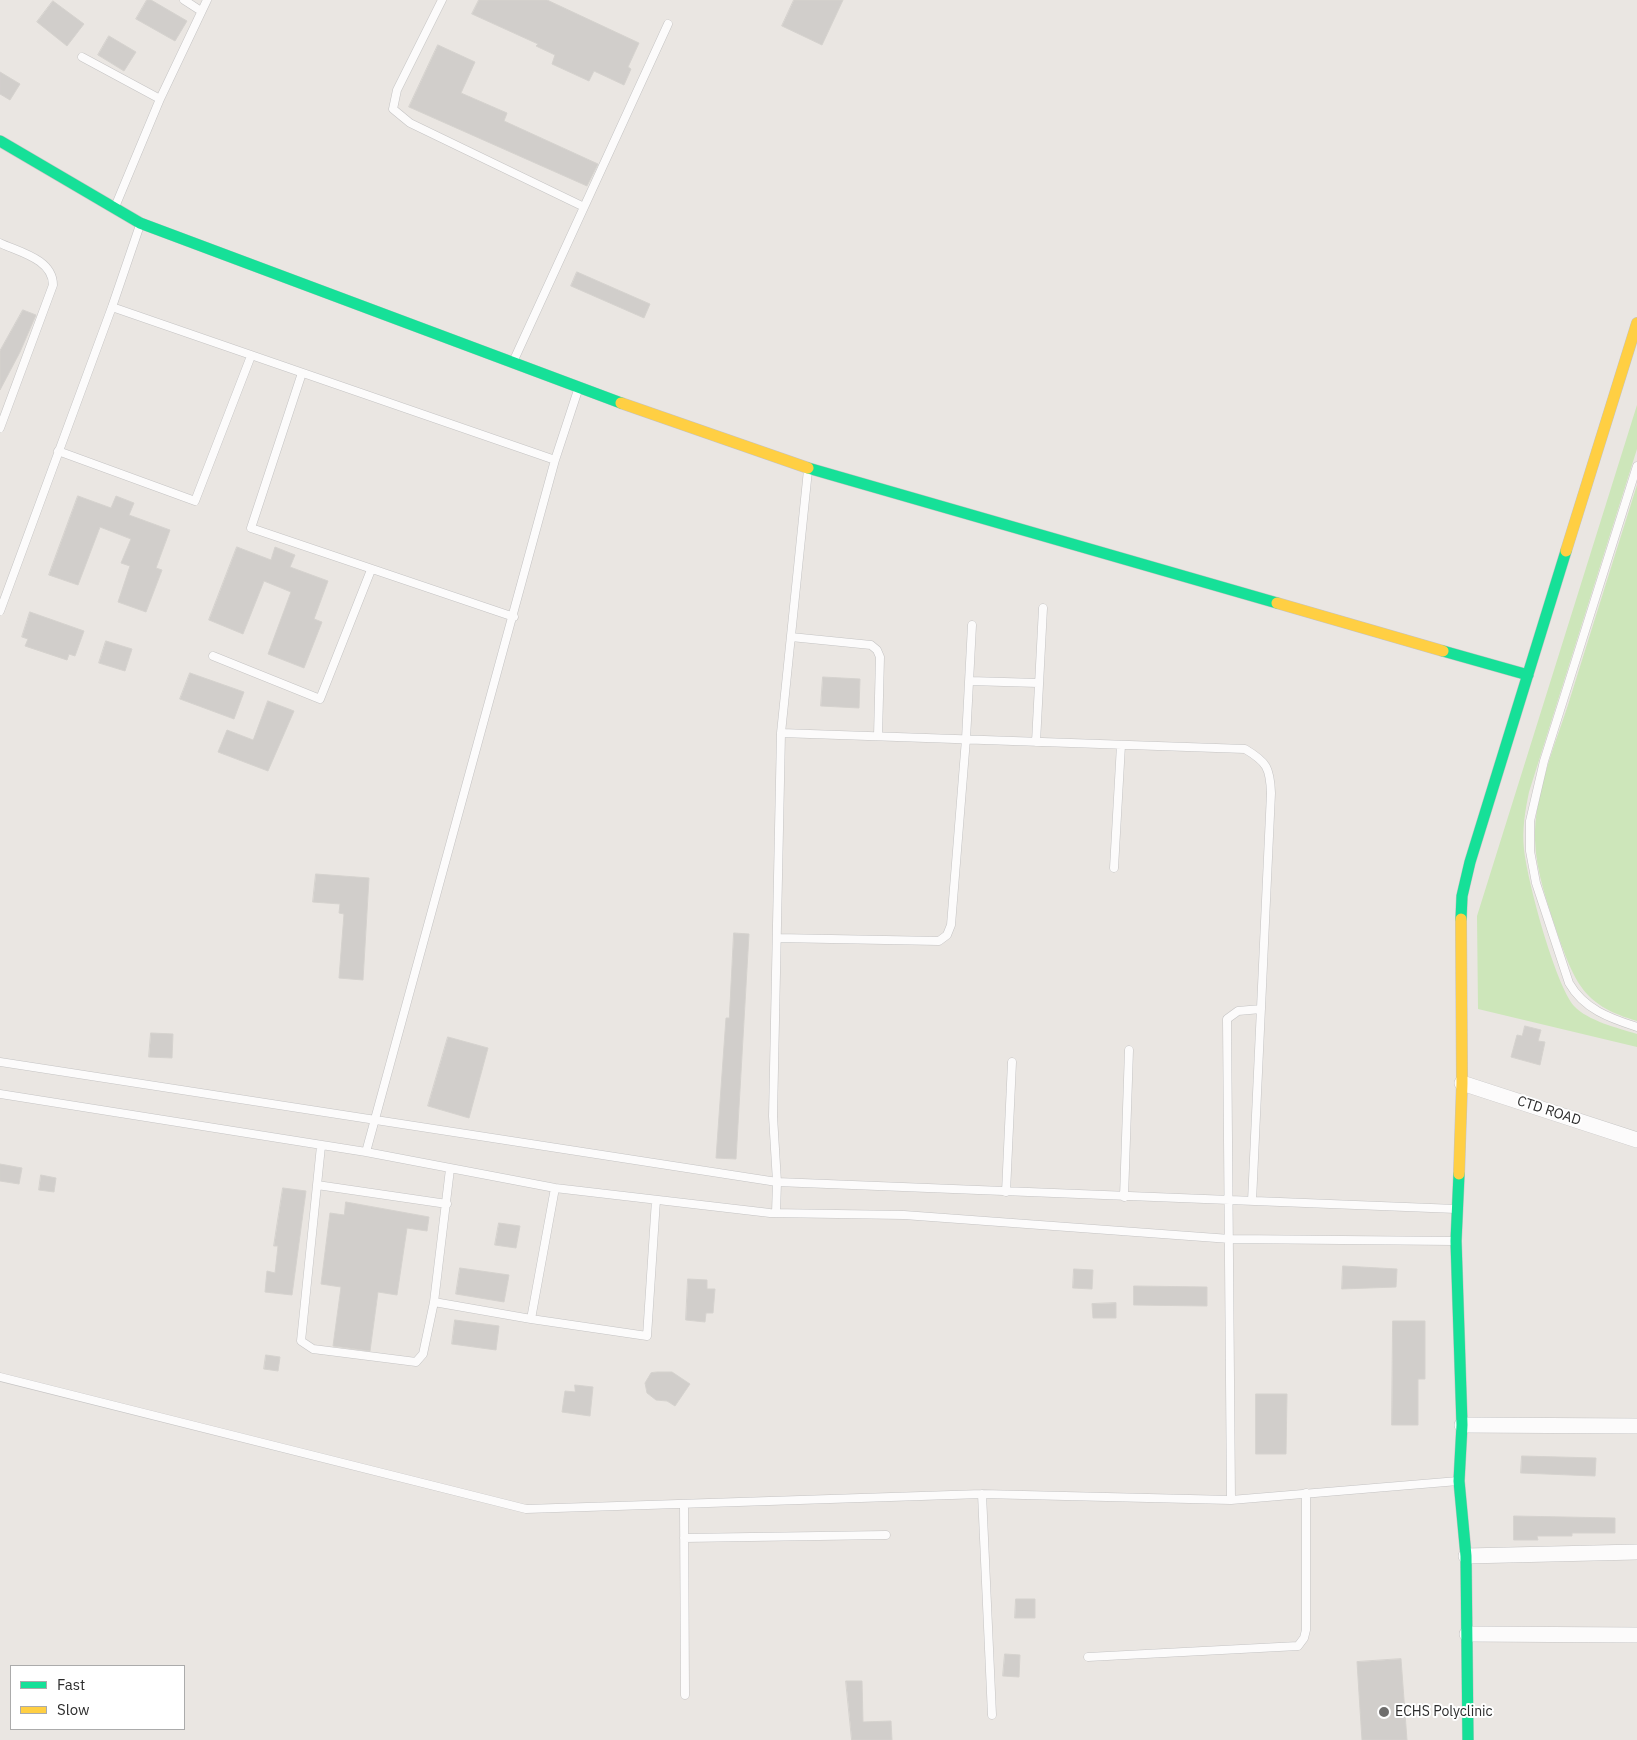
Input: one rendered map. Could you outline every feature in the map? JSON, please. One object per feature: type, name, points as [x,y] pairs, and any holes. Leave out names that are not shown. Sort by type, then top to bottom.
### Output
[{"type":"street","points":[[0,141],[140,223],[578,388],[808,468],[1528,675]]},
{"type":"street","points":[[1468,1740],[1466,1556],[1459,1481],[1462,1425],[1456,1241],[1462,1082],[1460,930],[1462,896],[1470,862],[1637,323]]},
{"type":"street","name":"CTD ROAD","points":[[1462,1082],[1637,1140]]},
{"type":"street","points":[[1462,1425],[1637,1426]]},
{"type":"street","points":[[1466,1556],[1637,1552]]},
{"type":"street","points":[[1467,1634],[1637,1635]]},
{"type":"lane","points":[[184,0],[201,11]]},
{"type":"lane","points":[[114,209],[160,99],[206,0]]},
{"type":"lane","points":[[442,0],[397,90],[393,109],[410,123],[582,206]]},
{"type":"lane","points":[[512,363],[582,206],[668,24]]},
{"type":"lane","points":[[82,57],[160,99]]},
{"type":"lane","points":[[0,611],[112,307],[140,223]]},
{"type":"lane","points":[[0,243],[44,264],[53,277],[52,285],[0,428]]},
{"type":"lane","points":[[112,307],[555,460]]},
{"type":"lane","points":[[58,451],[195,501],[251,356]]},
{"type":"lane","points":[[302,373],[251,528],[514,617]]},
{"type":"lane","points":[[366,1152],[514,617],[555,460],[578,388]]},
{"type":"lane","points":[[1637,466],[1544,761],[1530,820],[1530,850],[1536,883],[1569,983],[1577,997],[1585,1005],[1637,1027]]},
{"type":"lane","points":[[776,1213],[777,1182],[773,1116],[782,733],[808,468]]},
{"type":"lane","points":[[213,656],[320,699],[371,570]]},
{"type":"lane","points":[[1036,742],[1042,608]]},
{"type":"lane","points":[[777,938],[939,941],[947,935],[951,925],[966,739],[972,624]]},
{"type":"lane","points":[[791,637],[871,645],[877,650],[880,657],[878,736]]},
{"type":"lane","points":[[970,681],[1038,683]]},
{"type":"lane","points":[[782,733],[1245,749],[1262,759],[1271,775],[1252,1201]]},
{"type":"lane","points":[[1114,868],[1121,745]]},
{"type":"lane","points":[[1231,1500],[1227,1019],[1238,1011],[1261,1009]]},
{"type":"lane","points":[[1124,1197],[1129,1050]]},
{"type":"lane","points":[[0,1062],[777,1182],[1457,1209]]},
{"type":"lane","points":[[1006,1192],[1012,1062]]},
{"type":"lane","points":[[0,1094],[366,1152],[450,1170],[555,1188],[776,1213],[904,1215],[1230,1238],[1456,1241]]},
{"type":"lane","points":[[321,1146],[301,1341],[313,1349],[416,1362],[423,1354],[434,1302],[450,1170]]},
{"type":"lane","points":[[317,1185],[447,1204]]},
{"type":"lane","points":[[531,1320],[555,1188]]},
{"type":"lane","points":[[434,1302],[531,1320],[647,1336],[656,1200]]},
{"type":"lane","points":[[0,1377],[526,1509],[982,1494],[1231,1500],[1459,1481]]},
{"type":"lane","points":[[982,1494],[992,1716]]},
{"type":"lane","points":[[1088,1656],[1298,1646],[1304,1638],[1306,1630],[1306,1494]]},
{"type":"lane","points":[[684,1504],[685,1696]]},
{"type":"lane","points":[[684,1538],[886,1535]]},
{"type":"green space","points":[[1637,405],[1637,449],[1529,792],[1523,835],[1526,864],[1536,906],[1551,955],[1567,994],[1574,1006],[1587,1016],[1637,1034],[1637,1047],[1478,1009],[1477,916]]},
{"type":"green space","points":[[1637,485],[1637,1021],[1620,1015],[1594,1001],[1585,992],[1571,969],[1540,878],[1535,840],[1541,788]]},
{"type":"building","points":[[147,0],[151,0],[187,21],[175,41],[136,19]]},
{"type":"building","points":[[479,0],[547,0],[639,43],[628,67],[631,69],[624,85],[594,71],[589,81],[552,64],[555,55],[536,46],[538,44],[472,14]]},
{"type":"building","points":[[794,0],[843,0],[822,45],[782,26]]},
{"type":"building","points":[[53,1],[84,24],[67,46],[37,22]]},
{"type":"building","points":[[109,36],[136,52],[124,71],[98,55]]},
{"type":"building","points":[[438,45],[475,62],[461,93],[507,113],[504,121],[598,164],[587,186],[409,107]]},
{"type":"building","points":[[0,72],[20,84],[10,100],[0,94]]},
{"type":"building","points":[[577,272],[650,304],[644,318],[571,286]]},
{"type":"building","points":[[23,310],[36,315],[20,352],[0,390],[0,351]]},
{"type":"building","points":[[78,496],[111,508],[116,496],[134,503],[129,515],[170,530],[156,568],[162,570],[146,612],[118,602],[130,566],[121,563],[131,539],[100,527],[78,585],[49,575]]},
{"type":"building","points":[[237,547],[271,560],[275,547],[295,555],[290,567],[328,581],[314,619],[322,622],[304,668],[268,654],[291,592],[264,581],[243,634],[209,620]]},
{"type":"building","points":[[30,612],[84,631],[75,656],[69,654],[67,660],[25,646],[28,639],[22,637]]},
{"type":"building","points":[[106,641],[132,649],[125,671],[99,663]]},
{"type":"building","points":[[190,673],[244,692],[234,719],[180,699]]},
{"type":"building","points":[[823,677],[860,679],[859,708],[821,706]]},
{"type":"building","points":[[268,701],[294,711],[268,771],[218,752],[227,730],[253,740]]},
{"type":"building","points":[[316,874],[369,878],[363,980],[339,978],[344,914],[339,913],[340,904],[313,902]]},
{"type":"building","points":[[734,933],[749,934],[736,1159],[716,1158],[726,1018],[729,1018]]},
{"type":"building","points":[[1525,1026],[1541,1030],[1538,1041],[1545,1042],[1540,1065],[1511,1057],[1517,1035],[1522,1036]]},
{"type":"building","points":[[151,1033],[173,1034],[172,1058],[149,1057]]},
{"type":"building","points":[[448,1037],[488,1048],[469,1118],[428,1106]]},
{"type":"building","points":[[0,1164],[22,1168],[19,1184],[0,1181]]},
{"type":"building","points":[[41,1175],[56,1178],[54,1192],[39,1190]]},
{"type":"building","points":[[283,1188],[306,1191],[292,1295],[265,1292],[267,1271],[275,1273],[278,1246],[274,1246]]},
{"type":"building","points":[[346,1202],[429,1217],[427,1231],[407,1228],[397,1295],[378,1292],[370,1351],[333,1346],[341,1287],[321,1284],[330,1213],[344,1215]]},
{"type":"building","points":[[499,1223],[520,1226],[516,1248],[495,1245]]},
{"type":"building","points":[[1343,1266],[1397,1269],[1396,1287],[1342,1289]]},
{"type":"building","points":[[460,1268],[509,1275],[504,1302],[456,1294]]},
{"type":"building","points":[[1074,1269],[1093,1270],[1092,1289],[1073,1288]]},
{"type":"building","points":[[688,1279],[707,1280],[707,1289],[715,1289],[713,1313],[706,1313],[705,1322],[686,1320]]},
{"type":"building","points":[[1134,1286],[1207,1287],[1207,1306],[1134,1305]]},
{"type":"building","points":[[1116,1303],[1116,1318],[1093,1318],[1092,1304]]},
{"type":"building","points":[[455,1320],[499,1326],[496,1350],[452,1344]]},
{"type":"building","points":[[1393,1321],[1425,1321],[1425,1379],[1418,1379],[1418,1425],[1392,1425]]},
{"type":"building","points":[[266,1355],[280,1357],[278,1371],[264,1369]]},
{"type":"building","points":[[672,1372],[690,1384],[675,1406],[667,1401],[656,1400],[647,1393],[645,1383],[651,1373]]},
{"type":"building","points":[[575,1385],[593,1387],[590,1416],[562,1412],[565,1391],[575,1392]]},
{"type":"building","points":[[1256,1394],[1287,1394],[1286,1454],[1256,1454]]},
{"type":"building","points":[[1522,1456],[1596,1458],[1595,1476],[1521,1473]]},
{"type":"building","points":[[1514,1516],[1615,1518],[1615,1533],[1572,1533],[1572,1536],[1537,1536],[1538,1540],[1514,1540]]},
{"type":"building","points":[[1016,1599],[1035,1599],[1035,1618],[1015,1618]]},
{"type":"building","points":[[1005,1654],[1020,1655],[1019,1677],[1003,1676]]},
{"type":"building","points":[[1401,1659],[1407,1740],[1362,1740],[1357,1662]]},
{"type":"building","points":[[846,1681],[862,1681],[863,1722],[891,1721],[892,1740],[852,1740]]},
{"type":"traffic: fast","points":[[0,141],[140,223],[621,403]]},
{"type":"traffic: fast","points":[[808,468],[1277,603]]},
{"type":"traffic: fast","points":[[1461,919],[1462,896],[1470,862],[1566,551]]},
{"type":"traffic: fast","points":[[1443,651],[1528,675]]},
{"type":"traffic: fast","points":[[1459,1174],[1456,1241],[1462,1425],[1459,1481],[1466,1556],[1468,1740]]},
{"type":"traffic: slow","points":[[1566,551],[1637,323]]},
{"type":"traffic: slow","points":[[621,403],[808,468]]},
{"type":"traffic: slow","points":[[1277,603],[1443,651]]},
{"type":"traffic: slow","points":[[1459,1174],[1462,1083],[1461,919]]},
{"type":"place","name":"ECHS Polyclinic","points":[[1384,1712]]}]
